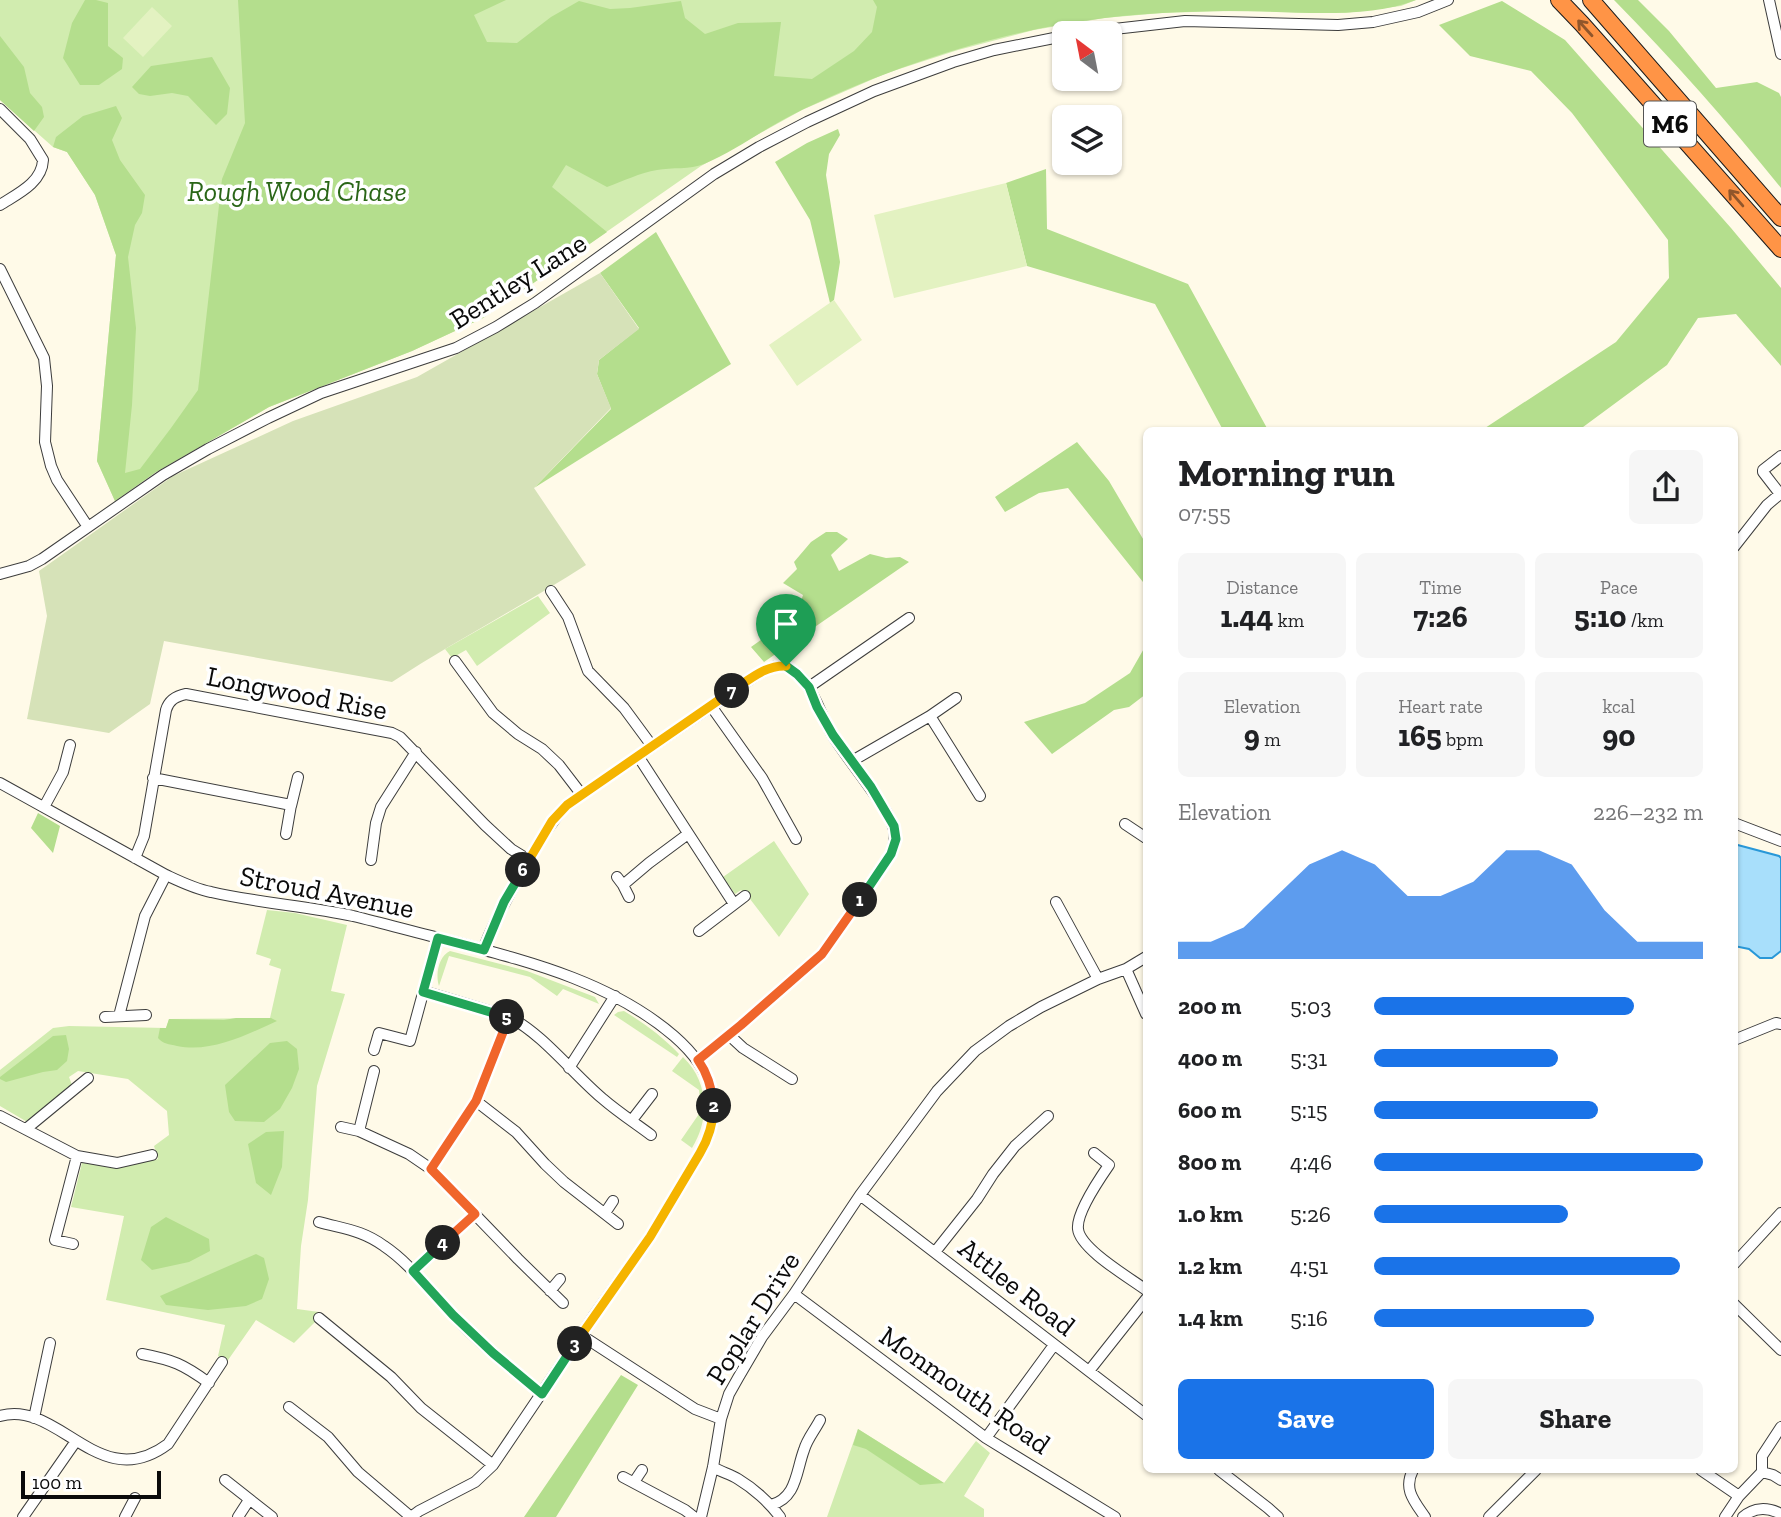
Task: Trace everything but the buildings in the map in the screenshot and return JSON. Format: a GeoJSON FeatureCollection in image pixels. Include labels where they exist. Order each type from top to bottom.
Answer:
{"type":"FeatureCollection","features":[{"type":"Feature","properties":{"kind":"highway","name":"M6"},"geometry":{"type":"LineString","coordinates":[[1559,0],[1781,249]]}},
{"type":"Feature","properties":{"kind":"highway","name":"M6"},"geometry":{"type":"LineString","coordinates":[[1591,0],[1781,218]]}},
{"type":"Feature","properties":{"kind":"street"},"geometry":{"type":"LineString","coordinates":[[1122,28],[1185,21],[1338,25],[1373,22],[1418,12],[1448,0]]}},
{"type":"Feature","properties":{"kind":"street"},"geometry":{"type":"LineString","coordinates":[[1769,0],[1781,54]]}},
{"type":"Feature","properties":{"kind":"street","name":"Bentley Lane"},"geometry":{"type":"LineString","coordinates":[[0,574],[29,566],[55,551],[163,475],[294,405],[321,393],[456,348],[496,327],[535,303],[713,174],[807,122],[874,91],[953,62],[994,50],[1052,38]]}},
{"type":"Feature","properties":{"kind":"street"},"geometry":{"type":"LineString","coordinates":[[0,109],[30,139],[43,160],[39,174],[29,185],[0,205]]}},
{"type":"Feature","properties":{"kind":"street"},"geometry":{"type":"LineString","coordinates":[[0,269],[44,358],[47,386],[45,442],[51,466],[57,480],[88,527]]}},
{"type":"Feature","properties":{"kind":"street"},"geometry":{"type":"LineString","coordinates":[[1738,542],[1767,505],[1780,496],[1763,470],[1781,456]]}},
{"type":"Feature","properties":{"kind":"street"},"geometry":{"type":"LineString","coordinates":[[551,591],[568,617],[588,671],[624,708],[652,746]]}},
{"type":"Feature","properties":{"kind":"street"},"geometry":{"type":"LineString","coordinates":[[809,687],[909,618]]}},
{"type":"Feature","properties":{"kind":"street"},"geometry":{"type":"LineString","coordinates":[[455,661],[493,713],[559,765],[582,795]]}},
{"type":"Feature","properties":{"kind":"street"},"geometry":{"type":"LineString","coordinates":[[484,950],[504,902],[552,821],[567,805],[758,674],[776,666],[786,666],[809,687],[833,735],[887,813],[894,826],[896,839],[891,854],[822,954],[698,1060]]}},
{"type":"Feature","properties":{"kind":"street"},"geometry":{"type":"LineString","coordinates":[[852,761],[952,701],[941,693]]}},
{"type":"Feature","properties":{"kind":"street","name":"Longwood Rise"},"geometry":{"type":"LineString","coordinates":[[135,858],[144,836],[168,705],[179,695],[186,694],[392,733],[404,739],[485,825],[511,849],[529,860]]}},
{"type":"Feature","properties":{"kind":"street"},"geometry":{"type":"LineString","coordinates":[[711,706],[762,778],[796,839]]}},
{"type":"Feature","properties":{"kind":"street"},"geometry":{"type":"LineString","coordinates":[[930,716],[970,770],[980,796]]}},
{"type":"Feature","properties":{"kind":"street"},"geometry":{"type":"LineString","coordinates":[[44,807],[63,772],[69,745]]}},
{"type":"Feature","properties":{"kind":"street"},"geometry":{"type":"LineString","coordinates":[[372,860],[376,823],[381,807],[416,752]]}},
{"type":"Feature","properties":{"kind":"street"},"geometry":{"type":"LineString","coordinates":[[638,756],[734,904]]}},
{"type":"Feature","properties":{"kind":"street"},"geometry":{"type":"LineString","coordinates":[[286,834],[287,805],[298,777]]}},
{"type":"Feature","properties":{"kind":"street"},"geometry":{"type":"LineString","coordinates":[[153,778],[287,805]]}},
{"type":"Feature","properties":{"kind":"street","name":"Stroud Avenue"},"geometry":{"type":"LineString","coordinates":[[0,783],[166,876],[207,891],[353,916],[548,968],[615,996],[659,1023],[698,1060],[708,1076],[714,1105],[712,1128],[650,1237],[493,1465],[475,1482],[411,1517]]}},
{"type":"Feature","properties":{"kind":"street"},"geometry":{"type":"LineString","coordinates":[[1125,824],[1143,836]]}},
{"type":"Feature","properties":{"kind":"street"},"geometry":{"type":"LineString","coordinates":[[1738,825],[1781,841]]}},
{"type":"Feature","properties":{"kind":"street"},"geometry":{"type":"LineString","coordinates":[[629,897],[620,881],[688,834]]}},
{"type":"Feature","properties":{"kind":"street"},"geometry":{"type":"LineString","coordinates":[[119,1016],[145,916],[166,876]]}},
{"type":"Feature","properties":{"kind":"street"},"geometry":{"type":"LineString","coordinates":[[699,930],[745,896]]}},
{"type":"Feature","properties":{"kind":"street"},"geometry":{"type":"LineString","coordinates":[[1056,902],[1098,979]]}},
{"type":"Feature","properties":{"kind":"street"},"geometry":{"type":"LineString","coordinates":[[374,1050],[379,1033],[410,1041],[438,938]]}},
{"type":"Feature","properties":{"kind":"street","name":"Poplar Drive"},"geometry":{"type":"LineString","coordinates":[[701,1517],[721,1419],[738,1377],[762,1337],[860,1195],[937,1091],[975,1051],[1009,1026],[1041,1007],[1143,959]]}},
{"type":"Feature","properties":{"kind":"street"},"geometry":{"type":"LineString","coordinates":[[1126,969],[1143,1007]]}},
{"type":"Feature","properties":{"kind":"street"},"geometry":{"type":"LineString","coordinates":[[423,992],[519,1022],[604,1100],[651,1135]]}},
{"type":"Feature","properties":{"kind":"street"},"geometry":{"type":"LineString","coordinates":[[569,1068],[615,996]]}},
{"type":"Feature","properties":{"kind":"street"},"geometry":{"type":"LineString","coordinates":[[105,1017],[146,1015]]}},
{"type":"Feature","properties":{"kind":"street"},"geometry":{"type":"LineString","coordinates":[[431,1169],[476,1101],[509,1017]]}},
{"type":"Feature","properties":{"kind":"street"},"geometry":{"type":"LineString","coordinates":[[1738,1039],[1776,1023],[1781,1024]]}},
{"type":"Feature","properties":{"kind":"street"},"geometry":{"type":"LineString","coordinates":[[729,1035],[743,1048],[788,1077],[791,1066]]}},
{"type":"Feature","properties":{"kind":"street"},"geometry":{"type":"LineString","coordinates":[[359,1131],[374,1071]]}},
{"type":"Feature","properties":{"kind":"street"},"geometry":{"type":"LineString","coordinates":[[26,1129],[88,1078]]}},
{"type":"Feature","properties":{"kind":"street"},"geometry":{"type":"LineString","coordinates":[[632,1121],[652,1094]]}},
{"type":"Feature","properties":{"kind":"street"},"geometry":{"type":"LineString","coordinates":[[476,1101],[516,1132],[564,1182],[618,1224]]}},
{"type":"Feature","properties":{"kind":"street"},"geometry":{"type":"LineString","coordinates":[[0,1116],[77,1156],[117,1163],[152,1156]]}},
{"type":"Feature","properties":{"kind":"street"},"geometry":{"type":"LineString","coordinates":[[935,1252],[978,1199],[1015,1146],[1048,1116]]}},
{"type":"Feature","properties":{"kind":"street"},"geometry":{"type":"LineString","coordinates":[[341,1127],[359,1131],[409,1154],[431,1169],[563,1303]]}},
{"type":"Feature","properties":{"kind":"street"},"geometry":{"type":"LineString","coordinates":[[1094,1153],[1109,1165],[1094,1186],[1080,1218],[1078,1227],[1081,1238],[1089,1248],[1143,1288]]}},
{"type":"Feature","properties":{"kind":"street"},"geometry":{"type":"LineString","coordinates":[[73,1244],[55,1240],[77,1156]]}},
{"type":"Feature","properties":{"kind":"street","name":"Attlee Road"},"geometry":{"type":"LineString","coordinates":[[860,1195],[1143,1413]]}},
{"type":"Feature","properties":{"kind":"street"},"geometry":{"type":"LineString","coordinates":[[605,1213],[613,1201]]}},
{"type":"Feature","properties":{"kind":"street"},"geometry":{"type":"LineString","coordinates":[[332,1212],[324,1224],[357,1231],[383,1245],[413,1271],[493,1353],[542,1394]]}},
{"type":"Feature","properties":{"kind":"street"},"geometry":{"type":"LineString","coordinates":[[413,1271],[475,1214]]}},
{"type":"Feature","properties":{"kind":"street"},"geometry":{"type":"LineString","coordinates":[[1738,1260],[1781,1214]]}},
{"type":"Feature","properties":{"kind":"street"},"geometry":{"type":"LineString","coordinates":[[550,1291],[561,1279]]}},
{"type":"Feature","properties":{"kind":"street","name":"Monmouth Road"},"geometry":{"type":"LineString","coordinates":[[794,1294],[986,1438],[1115,1517]]}},
{"type":"Feature","properties":{"kind":"street"},"geometry":{"type":"LineString","coordinates":[[1089,1371],[1143,1303]]}},
{"type":"Feature","properties":{"kind":"street"},"geometry":{"type":"LineString","coordinates":[[1738,1308],[1781,1350]]}},
{"type":"Feature","properties":{"kind":"street"},"geometry":{"type":"LineString","coordinates":[[319,1318],[332,1321],[421,1408],[493,1465]]}},
{"type":"Feature","properties":{"kind":"street"},"geometry":{"type":"LineString","coordinates":[[581,1335],[695,1409],[721,1419]]}},
{"type":"Feature","properties":{"kind":"street"},"geometry":{"type":"LineString","coordinates":[[34,1418],[50,1343]]}},
{"type":"Feature","properties":{"kind":"street"},"geometry":{"type":"LineString","coordinates":[[986,1438],[1054,1345]]}},
{"type":"Feature","properties":{"kind":"street"},"geometry":{"type":"LineString","coordinates":[[142,1354],[171,1360],[190,1368],[209,1382]]}},
{"type":"Feature","properties":{"kind":"street"},"geometry":{"type":"LineString","coordinates":[[0,1416],[13,1412],[34,1418],[102,1454],[125,1461],[146,1456],[168,1444],[222,1362]]}},
{"type":"Feature","properties":{"kind":"street"},"geometry":{"type":"LineString","coordinates":[[289,1407],[328,1437],[358,1472],[411,1517]]}},
{"type":"Feature","properties":{"kind":"street"},"geometry":{"type":"LineString","coordinates":[[291,1426],[299,1415]]}},
{"type":"Feature","properties":{"kind":"street"},"geometry":{"type":"LineString","coordinates":[[771,1505],[778,1503],[791,1491],[804,1447],[820,1420]]}},
{"type":"Feature","properties":{"kind":"street"},"geometry":{"type":"LineString","coordinates":[[1725,1517],[1739,1496],[1762,1472],[1762,1456],[1781,1427]]}},
{"type":"Feature","properties":{"kind":"street"},"geometry":{"type":"LineString","coordinates":[[23,1517],[76,1441]]}},
{"type":"Feature","properties":{"kind":"street"},"geometry":{"type":"LineString","coordinates":[[713,1467],[744,1483],[771,1505],[780,1517]]}},
{"type":"Feature","properties":{"kind":"street"},"geometry":{"type":"LineString","coordinates":[[634,1482],[642,1470]]}},
{"type":"Feature","properties":{"kind":"street"},"geometry":{"type":"LineString","coordinates":[[1762,1472],[1781,1480]]}},
{"type":"Feature","properties":{"kind":"street"},"geometry":{"type":"LineString","coordinates":[[1223,1473],[1278,1517]]}},
{"type":"Feature","properties":{"kind":"street"},"geometry":{"type":"LineString","coordinates":[[1411,1473],[1408,1483],[1411,1498],[1425,1517]]}},
{"type":"Feature","properties":{"kind":"street"},"geometry":{"type":"LineString","coordinates":[[1489,1517],[1533,1473]]}},
{"type":"Feature","properties":{"kind":"street"},"geometry":{"type":"LineString","coordinates":[[1706,1473],[1739,1496]]}},
{"type":"Feature","properties":{"kind":"street"},"geometry":{"type":"LineString","coordinates":[[623,1477],[694,1517]]}},
{"type":"Feature","properties":{"kind":"street"},"geometry":{"type":"LineString","coordinates":[[225,1480],[272,1517]]}},
{"type":"Feature","properties":{"kind":"street"},"geometry":{"type":"LineString","coordinates":[[125,1517],[135,1497]]}},
{"type":"Feature","properties":{"kind":"street"},"geometry":{"type":"LineString","coordinates":[[238,1517],[249,1500]]}},
{"type":"Feature","properties":{"kind":"street"},"geometry":{"type":"LineString","coordinates":[[1258,1517],[1268,1508]]}},
{"type":"Feature","properties":{"kind":"street"},"geometry":{"type":"LineString","coordinates":[[1743,1517],[1750,1511],[1762,1508],[1781,1514]]}},
{"type":"Feature","properties":{"kind":"green space","name":"Rough Wood Chase"},"geometry":{"type":"Polygon","coordinates":[[[0,0],[1416,0],[1401,6],[1345,13],[1223,11],[1052,21],[1052,27],[958,50],[887,73],[802,110],[701,166],[483,318],[412,351],[269,407],[156,472],[115,501],[97,461],[116,255],[95,195],[67,152],[53,147],[0,100],[0,0]]]}},
{"type":"Feature","properties":{"kind":"green space"},"geometry":{"type":"Polygon","coordinates":[[[85,0],[108,3],[108,46],[123,58],[122,69],[99,85],[80,85],[63,58],[72,23],[85,0]]]}},
{"type":"Feature","properties":{"kind":"green space","name":"Rough Wood Chase"},"geometry":{"type":"Polygon","coordinates":[[[238,0],[506,0],[474,15],[487,42],[517,43],[551,17],[579,1],[610,9],[681,1],[685,18],[705,34],[738,23],[781,22],[774,76],[812,79],[854,51],[872,32],[877,7],[873,0],[1416,0],[1377,10],[1355,12],[1176,12],[1087,21],[1052,21],[1052,27],[945,53],[866,82],[792,115],[699,166],[651,171],[607,187],[566,165],[552,187],[607,232],[483,318],[412,351],[269,407],[156,472],[115,501],[97,461],[116,255],[95,195],[67,152],[53,147],[56,137],[83,116],[116,106],[122,118],[112,140],[120,160],[145,195],[128,257],[136,328],[125,473],[140,469],[198,390],[222,179],[245,123],[238,0]]]}},
{"type":"Feature","properties":{"kind":"green space"},"geometry":{"type":"Polygon","coordinates":[[[1614,0],[1638,0],[1669,31],[1716,88],[1757,82],[1779,93],[1781,188],[1700,92],[1614,0]]]}},
{"type":"Feature","properties":{"kind":"green space"},"geometry":{"type":"Polygon","coordinates":[[[1502,1],[1565,40],[1781,288],[1781,366],[1736,314],[1698,318],[1667,365],[1583,427],[1487,427],[1616,342],[1669,278],[1668,240],[1572,113],[1531,71],[1470,56],[1439,25],[1502,1]]]}},
{"type":"Feature","properties":{"kind":"green space"},"geometry":{"type":"Polygon","coordinates":[[[152,7],[172,26],[143,57],[123,38],[152,7]]]}},
{"type":"Feature","properties":{"kind":"green space"},"geometry":{"type":"Polygon","coordinates":[[[0,36],[24,67],[30,93],[42,107],[44,117],[34,131],[0,100],[0,36]]]}},
{"type":"Feature","properties":{"kind":"green space"},"geometry":{"type":"Polygon","coordinates":[[[212,57],[230,88],[227,114],[216,125],[188,96],[172,93],[150,96],[139,94],[132,87],[151,66],[212,57]]]}},
{"type":"Feature","properties":{"kind":"green space"},"geometry":{"type":"Polygon","coordinates":[[[838,129],[840,135],[829,154],[826,175],[840,262],[834,300],[830,303],[810,220],[775,162],[838,129]]]}},
{"type":"Feature","properties":{"kind":"green space"},"geometry":{"type":"Polygon","coordinates":[[[1046,169],[1047,229],[1188,284],[1266,427],[1221,427],[1155,304],[1027,266],[1006,183],[1046,169]]]}},
{"type":"Feature","properties":{"kind":"green space"},"geometry":{"type":"Polygon","coordinates":[[[1006,183],[1027,266],[894,298],[874,215],[1006,183]]]}},
{"type":"Feature","properties":{"kind":"green space"},"geometry":{"type":"Polygon","coordinates":[[[656,232],[731,364],[534,488],[611,409],[597,374],[599,360],[639,328],[600,273],[656,232]]]}},
{"type":"Feature","properties":{"kind":"green space"},"geometry":{"type":"Polygon","coordinates":[[[600,273],[639,329],[599,360],[597,374],[611,408],[534,488],[586,565],[392,682],[164,641],[150,704],[109,733],[27,719],[47,616],[39,571],[173,476],[293,421],[417,377],[600,273]]]}},
{"type":"Feature","properties":{"kind":"green space"},"geometry":{"type":"Polygon","coordinates":[[[834,300],[862,340],[797,386],[769,345],[834,300]]]}},
{"type":"Feature","properties":{"kind":"green space"},"geometry":{"type":"Polygon","coordinates":[[[1077,442],[1109,481],[1143,539],[1143,582],[1068,488],[1039,493],[1005,512],[995,497],[1077,442]]]}},
{"type":"Feature","properties":{"kind":"green space"},"geometry":{"type":"Polygon","coordinates":[[[826,532],[837,532],[848,539],[831,555],[839,571],[870,554],[886,558],[900,557],[909,562],[764,662],[751,647],[797,614],[803,595],[783,583],[797,569],[794,562],[811,542],[826,532]]]}},
{"type":"Feature","properties":{"kind":"green space"},"geometry":{"type":"Polygon","coordinates":[[[538,596],[550,613],[477,666],[466,650],[452,658],[445,649],[538,596]]]}},
{"type":"Feature","properties":{"kind":"green space"},"geometry":{"type":"Polygon","coordinates":[[[1143,650],[1143,696],[1129,707],[1114,710],[1052,754],[1024,722],[1085,703],[1130,673],[1143,650]]]}},
{"type":"Feature","properties":{"kind":"green space"},"geometry":{"type":"Polygon","coordinates":[[[38,813],[60,826],[53,853],[31,828],[38,813]]]}},
{"type":"Feature","properties":{"kind":"green space"},"geometry":{"type":"Polygon","coordinates":[[[774,841],[809,894],[779,937],[750,899],[741,890],[735,894],[723,877],[774,841]]]}},
{"type":"Feature","properties":{"kind":"green space"},"geometry":{"type":"Polygon","coordinates":[[[267,910],[295,913],[347,925],[331,991],[345,994],[317,1086],[308,1200],[301,1246],[297,1309],[319,1312],[315,1322],[294,1343],[256,1320],[226,1363],[218,1356],[225,1325],[106,1300],[124,1216],[71,1207],[82,1163],[122,1167],[158,1159],[154,1146],[169,1135],[167,1111],[128,1079],[78,1071],[69,1077],[72,1085],[29,1123],[0,1106],[0,1070],[53,1028],[166,1028],[169,1019],[270,1018],[281,969],[269,965],[271,959],[256,954],[267,910]]]}},
{"type":"Feature","properties":{"kind":"green space"},"geometry":{"type":"Polygon","coordinates":[[[450,951],[527,971],[595,997],[599,1004],[563,989],[557,996],[530,977],[449,956],[439,986],[439,966],[450,951]]]}},
{"type":"Feature","properties":{"kind":"green space"},"geometry":{"type":"Polygon","coordinates":[[[624,1011],[666,1042],[679,1054],[677,1057],[614,1015],[624,1011]]]}},
{"type":"Feature","properties":{"kind":"green space"},"geometry":{"type":"Polygon","coordinates":[[[271,1018],[277,1021],[229,1041],[203,1047],[177,1046],[164,1043],[158,1038],[160,1028],[166,1028],[169,1019],[271,1018]]]}},
{"type":"Feature","properties":{"kind":"green space"},"geometry":{"type":"Polygon","coordinates":[[[66,1035],[69,1049],[67,1061],[57,1070],[6,1082],[0,1079],[53,1036],[66,1035]]]}},
{"type":"Feature","properties":{"kind":"green space"},"geometry":{"type":"Polygon","coordinates":[[[287,1041],[297,1049],[299,1069],[280,1109],[264,1122],[235,1121],[229,1112],[225,1085],[270,1043],[287,1041]]]}},
{"type":"Feature","properties":{"kind":"green space"},"geometry":{"type":"Polygon","coordinates":[[[683,1057],[698,1078],[704,1101],[702,1125],[692,1148],[681,1140],[701,1111],[699,1090],[672,1071],[683,1057]]]}},
{"type":"Feature","properties":{"kind":"green space"},"geometry":{"type":"Polygon","coordinates":[[[284,1131],[282,1167],[271,1195],[256,1183],[248,1144],[266,1132],[284,1131]]]}},
{"type":"Feature","properties":{"kind":"green space"},"geometry":{"type":"Polygon","coordinates":[[[166,1217],[209,1239],[210,1251],[189,1262],[152,1270],[141,1260],[151,1227],[166,1217]]]}},
{"type":"Feature","properties":{"kind":"green space"},"geometry":{"type":"Polygon","coordinates":[[[256,1254],[264,1258],[269,1279],[262,1299],[246,1306],[208,1310],[166,1305],[160,1296],[256,1254]]]}},
{"type":"Feature","properties":{"kind":"green space"},"geometry":{"type":"Polygon","coordinates":[[[621,1375],[638,1385],[556,1517],[524,1517],[621,1375]]]}},
{"type":"Feature","properties":{"kind":"green space"},"geometry":{"type":"Polygon","coordinates":[[[858,1429],[944,1483],[976,1441],[990,1453],[964,1496],[984,1509],[984,1517],[827,1517],[858,1429]]]}},
{"type":"Feature","properties":{"kind":"green space"},"geometry":{"type":"Polygon","coordinates":[[[858,1429],[944,1483],[920,1485],[866,1449],[853,1445],[858,1429]]]}},
{"type":"Feature","properties":{"kind":"water"},"geometry":{"type":"Polygon","coordinates":[[[1738,845],[1781,858],[1781,951],[1772,958],[1760,958],[1749,949],[1738,947],[1738,845]]]}},
{"type":"Feature","properties":{"kind":"route"},"geometry":{"type":"LineString","coordinates":[[776,666],[786,666],[809,687],[833,735],[887,813],[894,826],[896,839],[891,854],[822,954],[698,1060],[708,1076],[713,1093],[714,1114],[708,1139],[650,1237],[542,1394],[453,1315],[413,1271],[475,1214],[431,1169],[476,1101],[509,1017],[423,992],[438,938],[484,950],[508,896],[552,821],[567,805],[758,674],[776,666]]}}]}
